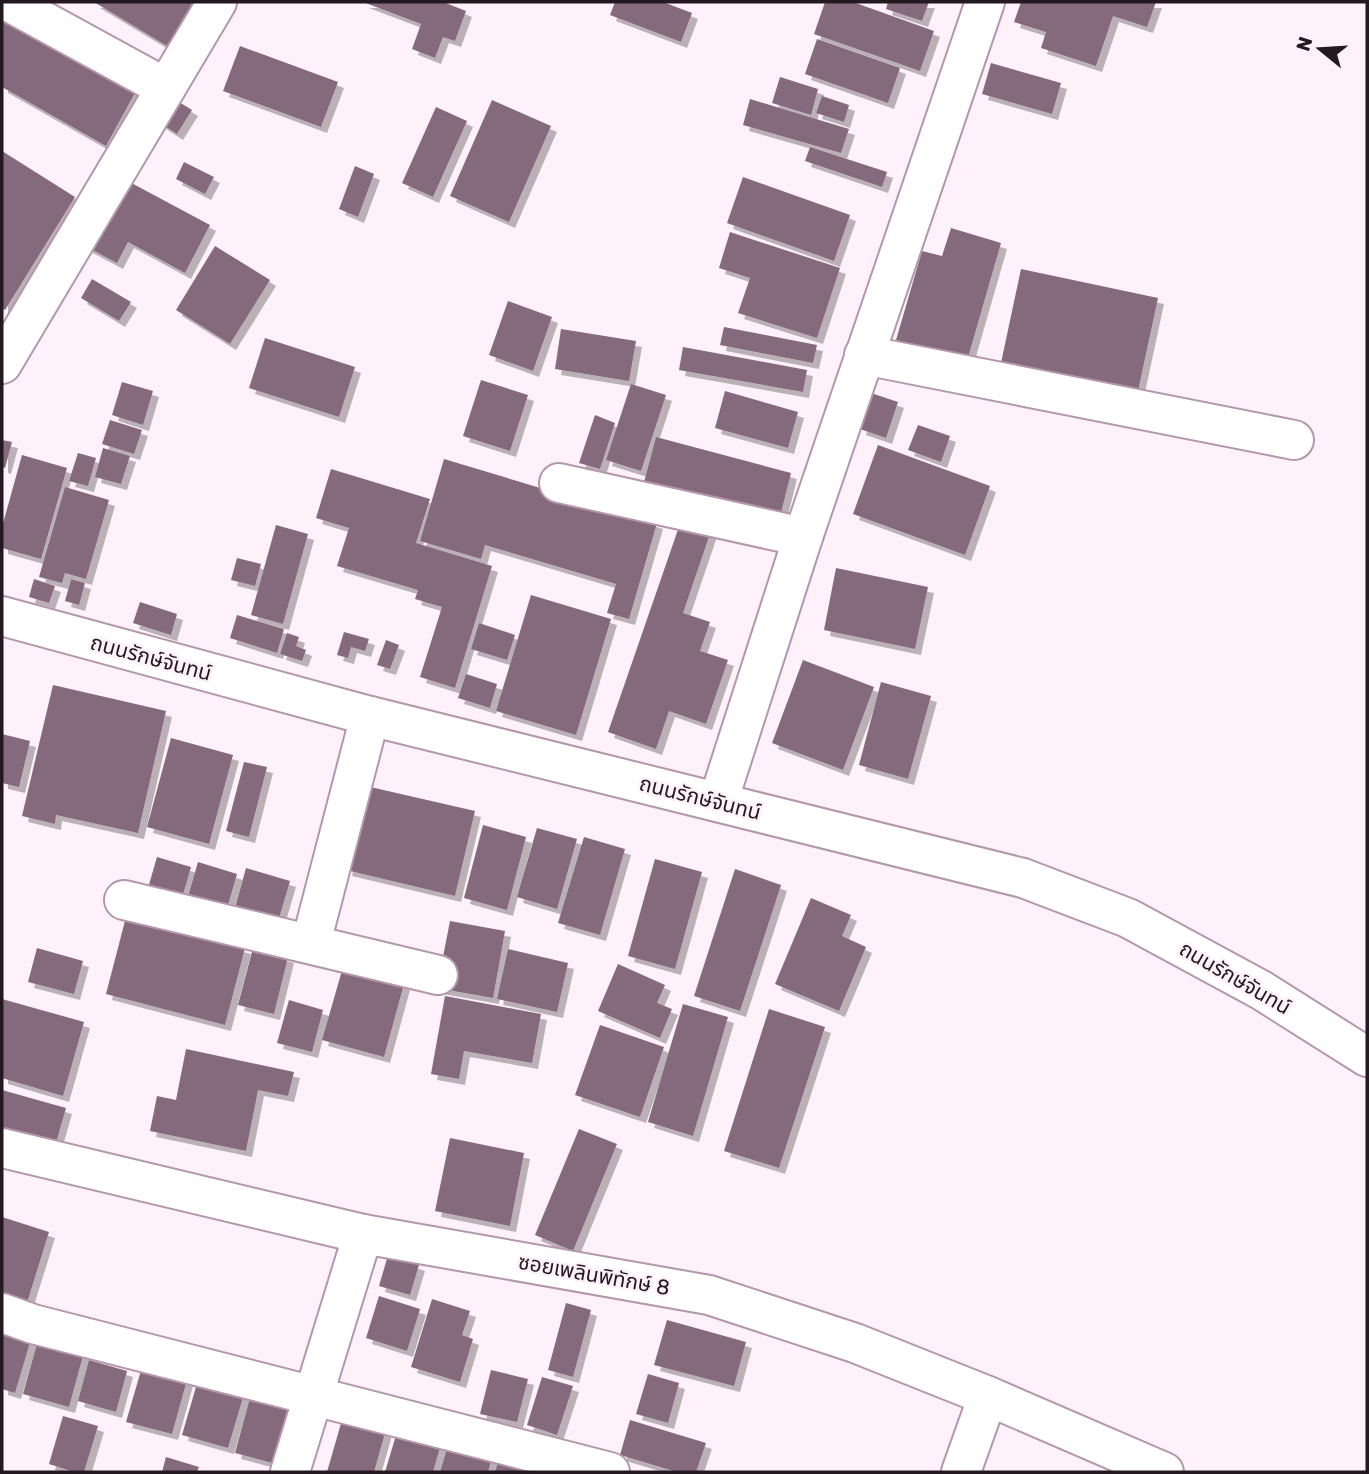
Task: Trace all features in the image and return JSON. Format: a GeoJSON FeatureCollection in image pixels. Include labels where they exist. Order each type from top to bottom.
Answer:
{"type":"FeatureCollection","features":[{"type":"Feature","properties":{"kind":"street"},"geometry":{"type":"LineString","coordinates":[[9,2],[166,88]]}},
{"type":"Feature","properties":{"kind":"street"},"geometry":{"type":"LineString","coordinates":[[2,364],[216,2]]}},
{"type":"Feature","properties":{"kind":"street"},"geometry":{"type":"LineString","coordinates":[[719,802],[803,537],[985,2]]}},
{"type":"Feature","properties":{"kind":"street"},"geometry":{"type":"LineString","coordinates":[[864,355],[1294,440]]}},
{"type":"Feature","properties":{"kind":"street"},"geometry":{"type":"LineString","coordinates":[[559,483],[803,537]]}},
{"type":"Feature","properties":{"kind":"street","name":"ถนนรักษ์จันทน์"},"geometry":{"type":"LineString","coordinates":[[2,616],[370,716],[1023,878],[1128,918],[1261,990],[1367,1057]]}},
{"type":"Feature","properties":{"kind":"street"},"geometry":{"type":"LineString","coordinates":[[311,943],[370,716]]}},
{"type":"Feature","properties":{"kind":"street"},"geometry":{"type":"LineString","coordinates":[[124,900],[438,975]]}},
{"type":"Feature","properties":{"kind":"street","name":"ซอยเพลินพิทักษ์ 8"},"geometry":{"type":"LineString","coordinates":[[2,1148],[363,1234],[709,1295],[855,1343],[988,1396],[1164,1472]]}},
{"type":"Feature","properties":{"kind":"street"},"geometry":{"type":"LineString","coordinates":[[290,1472],[363,1234]]}},
{"type":"Feature","properties":{"kind":"street"},"geometry":{"type":"LineString","coordinates":[[2,1313],[33,1324],[610,1472]]}},
{"type":"Feature","properties":{"kind":"street"},"geometry":{"type":"LineString","coordinates":[[961,1472],[988,1396]]}},
{"type":"Feature","properties":{"kind":"building"},"geometry":{"type":"Polygon","coordinates":[[[94,2],[193,2],[167,46],[94,2]]]}},
{"type":"Feature","properties":{"kind":"building"},"geometry":{"type":"Polygon","coordinates":[[[363,2],[443,2],[466,11],[455,41],[443,37],[435,58],[412,49],[421,24],[363,2]]]}},
{"type":"Feature","properties":{"kind":"building"},"geometry":{"type":"Polygon","coordinates":[[[615,2],[663,2],[692,13],[681,42],[610,15],[615,2]]]}},
{"type":"Feature","properties":{"kind":"building"},"geometry":{"type":"Polygon","coordinates":[[[825,2],[853,2],[934,31],[920,71],[814,34],[825,2]]]}},
{"type":"Feature","properties":{"kind":"building"},"geometry":{"type":"Polygon","coordinates":[[[888,2],[929,2],[922,21],[886,9],[888,2]]]}},
{"type":"Feature","properties":{"kind":"building"},"geometry":{"type":"Polygon","coordinates":[[[1021,2],[1156,2],[1147,27],[1113,16],[1096,66],[1041,48],[1046,32],[1014,22],[1021,2]]]}},
{"type":"Feature","properties":{"kind":"building"},"geometry":{"type":"Polygon","coordinates":[[[2,13],[137,89],[106,146],[2,87],[2,13]]]}},
{"type":"Feature","properties":{"kind":"building"},"geometry":{"type":"Polygon","coordinates":[[[817,39],[900,68],[888,103],[805,74],[817,39]]]}},
{"type":"Feature","properties":{"kind":"building"},"geometry":{"type":"Polygon","coordinates":[[[240,46],[338,82],[321,127],[223,91],[240,46]]]}},
{"type":"Feature","properties":{"kind":"building"},"geometry":{"type":"Polygon","coordinates":[[[991,63],[1061,83],[1052,114],[982,94],[991,63]]]}},
{"type":"Feature","properties":{"kind":"building"},"geometry":{"type":"Polygon","coordinates":[[[780,77],[818,89],[811,115],[772,103],[780,77]]]}},
{"type":"Feature","properties":{"kind":"building"},"geometry":{"type":"Polygon","coordinates":[[[822,96],[849,105],[844,122],[816,113],[822,96]]]}},
{"type":"Feature","properties":{"kind":"building"},"geometry":{"type":"Polygon","coordinates":[[[174,99],[192,110],[177,134],[160,123],[174,99]]]}},
{"type":"Feature","properties":{"kind":"building"},"geometry":{"type":"Polygon","coordinates":[[[750,99],[849,129],[841,153],[743,125],[750,99]]]}},
{"type":"Feature","properties":{"kind":"building"},"geometry":{"type":"Polygon","coordinates":[[[492,100],[551,126],[509,222],[450,196],[492,100]]]}},
{"type":"Feature","properties":{"kind":"building"},"geometry":{"type":"Polygon","coordinates":[[[436,107],[467,121],[433,197],[402,183],[436,107]]]}},
{"type":"Feature","properties":{"kind":"building"},"geometry":{"type":"Polygon","coordinates":[[[810,147],[887,172],[882,187],[805,161],[810,147]]]}},
{"type":"Feature","properties":{"kind":"building"},"geometry":{"type":"Polygon","coordinates":[[[2,151],[75,197],[5,310],[2,308],[2,151]]]}},
{"type":"Feature","properties":{"kind":"building"},"geometry":{"type":"Polygon","coordinates":[[[184,162],[214,177],[205,194],[176,179],[184,162]]]}},
{"type":"Feature","properties":{"kind":"building"},"geometry":{"type":"Polygon","coordinates":[[[355,166],[374,174],[358,217],[339,209],[355,166]]]}},
{"type":"Feature","properties":{"kind":"building"},"geometry":{"type":"Polygon","coordinates":[[[743,177],[850,215],[834,261],[727,223],[743,177]]]}},
{"type":"Feature","properties":{"kind":"building"},"geometry":{"type":"Polygon","coordinates":[[[122,178],[210,225],[185,273],[128,242],[117,263],[85,246],[122,178]]]}},
{"type":"Feature","properties":{"kind":"building"},"geometry":{"type":"Polygon","coordinates":[[[951,228],[1001,243],[967,361],[896,340],[922,251],[942,256],[951,228]]]}},
{"type":"Feature","properties":{"kind":"building"},"geometry":{"type":"Polygon","coordinates":[[[730,232],[840,268],[817,338],[738,313],[750,278],[719,268],[730,232]]]}},
{"type":"Feature","properties":{"kind":"building"},"geometry":{"type":"Polygon","coordinates":[[[215,246],[270,280],[230,344],[176,310],[215,246]]]}},
{"type":"Feature","properties":{"kind":"building"},"geometry":{"type":"Polygon","coordinates":[[[1021,269],[1158,298],[1138,391],[1001,363],[1021,269]]]}},
{"type":"Feature","properties":{"kind":"building"},"geometry":{"type":"Polygon","coordinates":[[[92,279],[131,302],[119,321],[81,298],[92,279]]]}},
{"type":"Feature","properties":{"kind":"building"},"geometry":{"type":"Polygon","coordinates":[[[508,301],[552,317],[533,371],[489,355],[508,301]]]}},
{"type":"Feature","properties":{"kind":"building"},"geometry":{"type":"Polygon","coordinates":[[[724,327],[817,345],[813,363],[720,345],[724,327]]]}},
{"type":"Feature","properties":{"kind":"building"},"geometry":{"type":"Polygon","coordinates":[[[561,329],[636,341],[629,381],[555,369],[561,329]]]}},
{"type":"Feature","properties":{"kind":"building"},"geometry":{"type":"Polygon","coordinates":[[[265,338],[355,367],[339,417],[249,388],[265,338]]]}},
{"type":"Feature","properties":{"kind":"building"},"geometry":{"type":"Polygon","coordinates":[[[683,347],[807,370],[803,392],[679,370],[683,347]]]}},
{"type":"Feature","properties":{"kind":"building"},"geometry":{"type":"Polygon","coordinates":[[[481,380],[528,395],[510,451],[463,436],[481,380]]]}},
{"type":"Feature","properties":{"kind":"building"},"geometry":{"type":"Polygon","coordinates":[[[122,382],[153,391],[143,425],[112,415],[122,382]]]}},
{"type":"Feature","properties":{"kind":"building"},"geometry":{"type":"Polygon","coordinates":[[[631,384],[666,395],[641,471],[606,460],[631,384]]]}},
{"type":"Feature","properties":{"kind":"building"},"geometry":{"type":"Polygon","coordinates":[[[725,391],[798,412],[788,448],[715,428],[725,391]]]}},
{"type":"Feature","properties":{"kind":"building"},"geometry":{"type":"Polygon","coordinates":[[[871,393],[898,402],[886,438],[860,429],[871,393]]]}},
{"type":"Feature","properties":{"kind":"building"},"geometry":{"type":"Polygon","coordinates":[[[595,415],[615,423],[600,469],[579,463],[595,415]]]}},
{"type":"Feature","properties":{"kind":"building"},"geometry":{"type":"Polygon","coordinates":[[[110,420],[142,430],[134,454],[102,444],[110,420]]]}},
{"type":"Feature","properties":{"kind":"building"},"geometry":{"type":"Polygon","coordinates":[[[918,425],[950,436],[941,462],[908,450],[918,425]]]}},
{"type":"Feature","properties":{"kind":"building"},"geometry":{"type":"Polygon","coordinates":[[[656,437],[791,473],[778,525],[642,490],[656,437]]]}},
{"type":"Feature","properties":{"kind":"building"},"geometry":{"type":"Polygon","coordinates":[[[2,440],[12,442],[5,468],[2,467],[2,440]]]}},
{"type":"Feature","properties":{"kind":"building"},"geometry":{"type":"Polygon","coordinates":[[[878,445],[990,486],[965,555],[853,514],[878,445]]]}},
{"type":"Feature","properties":{"kind":"building"},"geometry":{"type":"Polygon","coordinates":[[[103,448],[130,456],[121,484],[95,477],[103,448]]]}},
{"type":"Feature","properties":{"kind":"building"},"geometry":{"type":"Polygon","coordinates":[[[78,453],[96,458],[88,486],[69,481],[78,453]]]}},
{"type":"Feature","properties":{"kind":"building"},"geometry":{"type":"Polygon","coordinates":[[[22,455],[67,468],[41,559],[2,548],[2,527],[22,455]]]}},
{"type":"Feature","properties":{"kind":"building"},"geometry":{"type":"Polygon","coordinates":[[[444,459],[657,523],[629,619],[607,613],[616,584],[485,545],[481,559],[420,541],[444,459]]]}},
{"type":"Feature","properties":{"kind":"building"},"geometry":{"type":"Polygon","coordinates":[[[331,469],[430,499],[416,543],[492,566],[455,688],[420,677],[442,607],[415,599],[418,590],[337,566],[349,528],[316,518],[331,469]]]}},
{"type":"Feature","properties":{"kind":"building"},"geometry":{"type":"Polygon","coordinates":[[[65,487],[109,500],[86,579],[65,573],[62,583],[39,577],[65,487]]]}},
{"type":"Feature","properties":{"kind":"building"},"geometry":{"type":"Polygon","coordinates":[[[682,518],[712,528],[683,613],[710,622],[700,651],[728,660],[706,724],[669,711],[656,749],[608,732],[682,518]]]}},
{"type":"Feature","properties":{"kind":"building"},"geometry":{"type":"Polygon","coordinates":[[[276,525],[308,534],[283,624],[251,615],[276,525]]]}},
{"type":"Feature","properties":{"kind":"building"},"geometry":{"type":"Polygon","coordinates":[[[237,558],[261,564],[255,586],[231,580],[237,558]]]}},
{"type":"Feature","properties":{"kind":"building"},"geometry":{"type":"Polygon","coordinates":[[[836,568],[928,587],[915,649],[824,630],[836,568]]]}},
{"type":"Feature","properties":{"kind":"building"},"geometry":{"type":"Polygon","coordinates":[[[34,579],[55,586],[49,603],[29,597],[34,579]]]}},
{"type":"Feature","properties":{"kind":"building"},"geometry":{"type":"Polygon","coordinates":[[[71,579],[85,583],[79,605],[65,601],[71,579]]]}},
{"type":"Feature","properties":{"kind":"building"},"geometry":{"type":"Polygon","coordinates":[[[531,595],[611,619],[576,735],[496,711],[531,595]]]}},
{"type":"Feature","properties":{"kind":"building"},"geometry":{"type":"Polygon","coordinates":[[[140,602],[177,614],[171,635],[133,623],[140,602]]]}},
{"type":"Feature","properties":{"kind":"building"},"geometry":{"type":"Polygon","coordinates":[[[237,615],[284,629],[277,653],[230,638],[237,615]]]}},
{"type":"Feature","properties":{"kind":"building"},"geometry":{"type":"Polygon","coordinates":[[[479,623],[515,635],[507,660],[471,649],[479,623]]]}},
{"type":"Feature","properties":{"kind":"building"},"geometry":{"type":"Polygon","coordinates":[[[344,632],[369,639],[365,651],[351,647],[348,658],[337,655],[344,632]]]}},
{"type":"Feature","properties":{"kind":"building"},"geometry":{"type":"Polygon","coordinates":[[[287,633],[299,637],[296,646],[306,650],[302,661],[280,654],[287,633]]]}},
{"type":"Feature","properties":{"kind":"building"},"geometry":{"type":"Polygon","coordinates":[[[386,640],[399,645],[390,669],[377,665],[386,640]]]}},
{"type":"Feature","properties":{"kind":"building"},"geometry":{"type":"Polygon","coordinates":[[[803,660],[874,687],[843,770],[772,743],[803,660]]]}},
{"type":"Feature","properties":{"kind":"building"},"geometry":{"type":"Polygon","coordinates":[[[466,674],[497,684],[490,708],[458,698],[466,674]]]}},
{"type":"Feature","properties":{"kind":"building"},"geometry":{"type":"Polygon","coordinates":[[[881,682],[931,696],[908,779],[859,765],[881,682]]]}},
{"type":"Feature","properties":{"kind":"building"},"geometry":{"type":"Polygon","coordinates":[[[53,685],[166,711],[138,833],[56,815],[55,824],[22,816],[53,685]]]}},
{"type":"Feature","properties":{"kind":"building"},"geometry":{"type":"Polygon","coordinates":[[[2,734],[30,741],[19,787],[2,783],[2,734]]]}},
{"type":"Feature","properties":{"kind":"building"},"geometry":{"type":"Polygon","coordinates":[[[171,738],[233,755],[209,844],[147,827],[171,738]]]}},
{"type":"Feature","properties":{"kind":"building"},"geometry":{"type":"Polygon","coordinates":[[[244,762],[267,767],[249,837],[226,831],[244,762]]]}},
{"type":"Feature","properties":{"kind":"building"},"geometry":{"type":"Polygon","coordinates":[[[366,786],[475,811],[455,896],[346,870],[366,786]]]}},
{"type":"Feature","properties":{"kind":"building"},"geometry":{"type":"Polygon","coordinates":[[[483,825],[526,837],[507,910],[464,898],[483,825]]]}},
{"type":"Feature","properties":{"kind":"building"},"geometry":{"type":"Polygon","coordinates":[[[537,828],[577,839],[557,909],[517,897],[537,828]]]}},
{"type":"Feature","properties":{"kind":"building"},"geometry":{"type":"Polygon","coordinates":[[[584,837],[625,849],[600,935],[558,923],[584,837]]]}},
{"type":"Feature","properties":{"kind":"building"},"geometry":{"type":"Polygon","coordinates":[[[157,857],[191,867],[180,905],[146,895],[157,857]]]}},
{"type":"Feature","properties":{"kind":"building"},"geometry":{"type":"Polygon","coordinates":[[[655,859],[702,872],[675,969],[628,956],[655,859]]]}},
{"type":"Feature","properties":{"kind":"building"},"geometry":{"type":"Polygon","coordinates":[[[198,862],[237,874],[224,919],[185,907],[198,862]]]}},
{"type":"Feature","properties":{"kind":"building"},"geometry":{"type":"Polygon","coordinates":[[[246,868],[290,881],[275,932],[232,919],[246,868]]]}},
{"type":"Feature","properties":{"kind":"building"},"geometry":{"type":"Polygon","coordinates":[[[735,869],[781,885],[740,1011],[694,996],[735,869]]]}},
{"type":"Feature","properties":{"kind":"building"},"geometry":{"type":"Polygon","coordinates":[[[811,898],[851,915],[842,936],[866,947],[839,1011],[775,984],[811,898]]]}},
{"type":"Feature","properties":{"kind":"building"},"geometry":{"type":"Polygon","coordinates":[[[126,917],[245,948],[225,1025],[106,994],[126,917]]]}},
{"type":"Feature","properties":{"kind":"building"},"geometry":{"type":"Polygon","coordinates":[[[450,921],[505,931],[493,998],[437,988],[450,921]]]}},
{"type":"Feature","properties":{"kind":"building"},"geometry":{"type":"Polygon","coordinates":[[[37,948],[83,961],[74,994],[28,982],[37,948]]]}},
{"type":"Feature","properties":{"kind":"building"},"geometry":{"type":"Polygon","coordinates":[[[253,948],[288,957],[274,1014],[238,1005],[253,948]]]}},
{"type":"Feature","properties":{"kind":"building"},"geometry":{"type":"Polygon","coordinates":[[[508,949],[568,963],[557,1012],[497,999],[508,949]]]}},
{"type":"Feature","properties":{"kind":"building"},"geometry":{"type":"Polygon","coordinates":[[[618,964],[665,985],[657,1003],[672,1009],[660,1038],[598,1011],[618,964]]]}},
{"type":"Feature","properties":{"kind":"building"},"geometry":{"type":"Polygon","coordinates":[[[343,967],[404,984],[384,1057],[322,1040],[343,967]]]}},
{"type":"Feature","properties":{"kind":"building"},"geometry":{"type":"Polygon","coordinates":[[[445,996],[541,1014],[532,1063],[464,1051],[459,1079],[431,1074],[445,996]]]}},
{"type":"Feature","properties":{"kind":"building"},"geometry":{"type":"Polygon","coordinates":[[[2,999],[84,1022],[63,1096],[2,1078],[2,999]]]}},
{"type":"Feature","properties":{"kind":"building"},"geometry":{"type":"Polygon","coordinates":[[[289,1000],[323,1010],[312,1052],[277,1043],[289,1000]]]}},
{"type":"Feature","properties":{"kind":"building"},"geometry":{"type":"Polygon","coordinates":[[[683,1004],[728,1017],[693,1136],[648,1122],[683,1004]]]}},
{"type":"Feature","properties":{"kind":"building"},"geometry":{"type":"Polygon","coordinates":[[[769,1009],[825,1027],[779,1168],[724,1151],[769,1009]]]}},
{"type":"Feature","properties":{"kind":"building"},"geometry":{"type":"Polygon","coordinates":[[[600,1025],[664,1047],[640,1117],[575,1095],[600,1025]]]}},
{"type":"Feature","properties":{"kind":"building"},"geometry":{"type":"Polygon","coordinates":[[[186,1049],[294,1072],[288,1096],[258,1090],[246,1151],[150,1131],[157,1096],[176,1100],[186,1049]]]}},
{"type":"Feature","properties":{"kind":"building"},"geometry":{"type":"Polygon","coordinates":[[[2,1090],[66,1108],[54,1150],[2,1135],[2,1090]]]}},
{"type":"Feature","properties":{"kind":"building"},"geometry":{"type":"Polygon","coordinates":[[[579,1129],[617,1144],[573,1251],[535,1235],[579,1129]]]}},
{"type":"Feature","properties":{"kind":"building"},"geometry":{"type":"Polygon","coordinates":[[[450,1138],[524,1153],[510,1226],[435,1211],[450,1138]]]}},
{"type":"Feature","properties":{"kind":"building"},"geometry":{"type":"Polygon","coordinates":[[[2,1217],[49,1232],[26,1306],[2,1298],[2,1217]]]}},
{"type":"Feature","properties":{"kind":"building"},"geometry":{"type":"Polygon","coordinates":[[[388,1255],[419,1265],[410,1295],[379,1286],[388,1255]]]}},
{"type":"Feature","properties":{"kind":"building"},"geometry":{"type":"Polygon","coordinates":[[[379,1296],[420,1309],[407,1351],[366,1338],[379,1296]]]}},
{"type":"Feature","properties":{"kind":"building"},"geometry":{"type":"Polygon","coordinates":[[[432,1299],[470,1311],[462,1335],[473,1339],[460,1382],[411,1367],[432,1299]]]}},
{"type":"Feature","properties":{"kind":"building"},"geometry":{"type":"Polygon","coordinates":[[[566,1303],[591,1310],[573,1377],[548,1370],[566,1303]]]}},
{"type":"Feature","properties":{"kind":"building"},"geometry":{"type":"Polygon","coordinates":[[[667,1320],[746,1342],[734,1386],[654,1365],[667,1320]]]}},
{"type":"Feature","properties":{"kind":"building"},"geometry":{"type":"Polygon","coordinates":[[[2,1330],[31,1339],[15,1393],[2,1389],[2,1330]]]}},
{"type":"Feature","properties":{"kind":"building"},"geometry":{"type":"Polygon","coordinates":[[[38,1340],[84,1352],[69,1407],[23,1394],[38,1340]]]}},
{"type":"Feature","properties":{"kind":"building"},"geometry":{"type":"Polygon","coordinates":[[[89,1360],[127,1371],[116,1412],[78,1401],[89,1360]]]}},
{"type":"Feature","properties":{"kind":"building"},"geometry":{"type":"Polygon","coordinates":[[[142,1367],[187,1380],[172,1434],[126,1422],[142,1367]]]}},
{"type":"Feature","properties":{"kind":"building"},"geometry":{"type":"Polygon","coordinates":[[[491,1370],[528,1379],[517,1422],[480,1414],[491,1370]]]}},
{"type":"Feature","properties":{"kind":"building"},"geometry":{"type":"Polygon","coordinates":[[[648,1374],[679,1383],[668,1423],[636,1414],[648,1374]]]}},
{"type":"Feature","properties":{"kind":"building"},"geometry":{"type":"Polygon","coordinates":[[[542,1377],[573,1386],[557,1435],[527,1425],[542,1377]]]}},
{"type":"Feature","properties":{"kind":"building"},"geometry":{"type":"Polygon","coordinates":[[[198,1380],[244,1394],[228,1448],[182,1435],[198,1380]]]}},
{"type":"Feature","properties":{"kind":"building"},"geometry":{"type":"Polygon","coordinates":[[[250,1398],[296,1411],[280,1465],[235,1453],[250,1398]]]}},
{"type":"Feature","properties":{"kind":"building"},"geometry":{"type":"Polygon","coordinates":[[[344,1413],[387,1426],[374,1472],[327,1472],[344,1413]]]}},
{"type":"Feature","properties":{"kind":"building"},"geometry":{"type":"Polygon","coordinates":[[[63,1416],[98,1426],[84,1472],[74,1472],[49,1464],[63,1416]]]}},
{"type":"Feature","properties":{"kind":"building"},"geometry":{"type":"Polygon","coordinates":[[[630,1420],[706,1443],[696,1472],[677,1472],[620,1455],[630,1420]]]}},
{"type":"Feature","properties":{"kind":"building"},"geometry":{"type":"Polygon","coordinates":[[[397,1432],[441,1444],[433,1472],[385,1472],[397,1432]]]}},
{"type":"Feature","properties":{"kind":"building"},"geometry":{"type":"Polygon","coordinates":[[[448,1445],[492,1458],[488,1472],[440,1472],[448,1445]]]}},
{"type":"Feature","properties":{"kind":"building"},"geometry":{"type":"Polygon","coordinates":[[[166,1457],[199,1467],[197,1472],[162,1472],[166,1457]]]}},
{"type":"Feature","properties":{"kind":"building"},"geometry":{"type":"Polygon","coordinates":[[[499,1459],[541,1472],[495,1472],[499,1459]]]}}]}
